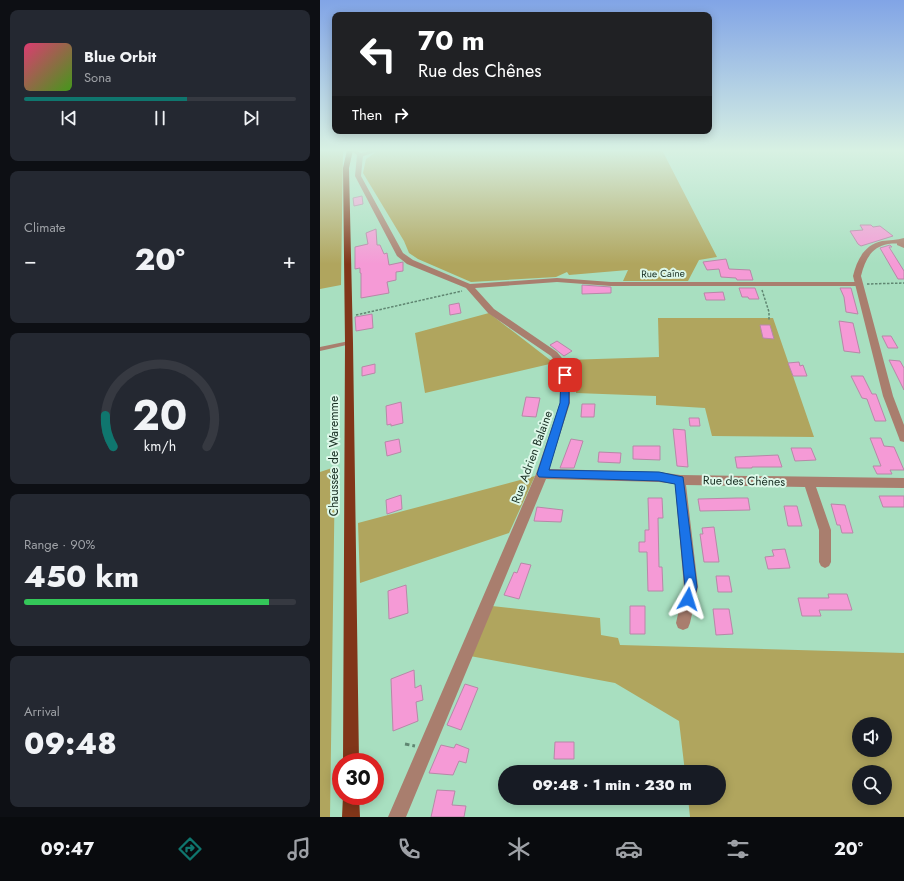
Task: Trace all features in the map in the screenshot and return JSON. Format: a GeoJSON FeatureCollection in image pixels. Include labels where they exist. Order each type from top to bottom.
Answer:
{"type":"FeatureCollection","features":[{"type":"Feature","properties":{"kind":"main road","name":"Chaussée de Waremme"},"geometry":{"type":"LineString","coordinates":[[346,188],[349,316],[351,753]]}},
{"type":"Feature","properties":{"kind":"main road"},"geometry":{"type":"LineString","coordinates":[[351,805],[351,817]]}},
{"type":"Feature","properties":{"kind":"street","name":"Rue Adrien Balaine"},"geometry":{"type":"LineString","coordinates":[[365,188],[400,254],[410,262],[469,287],[491,311],[554,354],[561,363],[565,375],[565,403],[542,474],[397,817]]}},
{"type":"Feature","properties":{"kind":"street"},"geometry":{"type":"LineString","coordinates":[[903,243],[884,242],[871,247],[859,268],[857,276],[888,396],[904,438]]}},
{"type":"Feature","properties":{"kind":"street","name":"Rue Caîne"},"geometry":{"type":"LineString","coordinates":[[469,287],[557,280],[611,284],[858,284]]}},
{"type":"Feature","properties":{"kind":"street","name":"Rue des Chênes"},"geometry":{"type":"LineString","coordinates":[[542,474],[659,477],[680,480],[904,483]]}},
{"type":"Feature","properties":{"kind":"street"},"geometry":{"type":"LineString","coordinates":[[680,480],[691,587],[683,623]]}},
{"type":"Feature","properties":{"kind":"street"},"geometry":{"type":"LineString","coordinates":[[809,482],[825,530],[826,562]]}},
{"type":"Feature","properties":{"kind":"lane"},"geometry":{"type":"LineString","coordinates":[[320,349],[349,343]]}},
{"type":"Feature","properties":{"kind":"path"},"geometry":{"type":"LineString","coordinates":[[858,284],[904,283]]}},
{"type":"Feature","properties":{"kind":"path"},"geometry":{"type":"LineString","coordinates":[[760,284],[769,312],[769,321]]}},
{"type":"Feature","properties":{"kind":"path"},"geometry":{"type":"LineString","coordinates":[[349,316],[462,291],[469,287]]}},
{"type":"Feature","properties":{"kind":"shaded area"},"geometry":{"type":"Polygon","coordinates":[[[320,188],[342,188],[341,285],[320,289],[320,188]]]}},
{"type":"Feature","properties":{"kind":"shaded area"},"geometry":{"type":"Polygon","coordinates":[[[372,188],[682,188],[717,257],[699,260],[688,281],[623,281],[628,270],[569,275],[567,272],[556,277],[471,282],[418,259],[409,253],[404,241],[372,188]]]}},
{"type":"Feature","properties":{"kind":"shaded area"},"geometry":{"type":"Polygon","coordinates":[[[489,313],[554,363],[425,393],[415,333],[489,313]]]}},
{"type":"Feature","properties":{"kind":"shaded area"},"geometry":{"type":"Polygon","coordinates":[[[658,318],[773,318],[814,437],[712,436],[705,408],[656,405],[656,396],[576,393],[576,375],[566,360],[659,357],[658,318]]]}},
{"type":"Feature","properties":{"kind":"shaded area"},"geometry":{"type":"Polygon","coordinates":[[[335,467],[330,817],[320,817],[320,472],[335,467]]]}},
{"type":"Feature","properties":{"kind":"shaded area"},"geometry":{"type":"Polygon","coordinates":[[[535,476],[509,533],[360,583],[358,523],[535,476]]]}},
{"type":"Feature","properties":{"kind":"shaded area"},"geometry":{"type":"Polygon","coordinates":[[[492,606],[600,618],[601,635],[618,638],[620,645],[904,653],[904,817],[690,817],[689,805],[726,805],[726,765],[684,765],[679,721],[615,683],[470,656],[492,606]]]}},
{"type":"Feature","properties":{"kind":"building"},"geometry":{"type":"Polygon","coordinates":[[[362,196],[363,204],[354,206],[353,198],[362,196]]]}},
{"type":"Feature","properties":{"kind":"building"},"geometry":{"type":"Polygon","coordinates":[[[860,225],[871,225],[873,227],[880,226],[893,236],[861,246],[858,244],[850,231],[863,230],[860,225]]]}},
{"type":"Feature","properties":{"kind":"building"},"geometry":{"type":"Polygon","coordinates":[[[376,229],[377,245],[380,245],[384,254],[387,253],[389,265],[403,262],[403,271],[396,272],[396,280],[387,282],[389,293],[361,298],[361,273],[360,268],[355,269],[355,247],[368,244],[366,233],[376,229]]]}},
{"type":"Feature","properties":{"kind":"building"},"geometry":{"type":"Polygon","coordinates":[[[890,245],[892,247],[889,247],[904,271],[904,279],[898,279],[880,248],[890,245]]]}},
{"type":"Feature","properties":{"kind":"building"},"geometry":{"type":"Polygon","coordinates":[[[726,259],[729,269],[750,270],[753,280],[737,280],[736,278],[721,277],[719,269],[707,270],[703,262],[726,259]]]}},
{"type":"Feature","properties":{"kind":"building"},"geometry":{"type":"Polygon","coordinates":[[[582,285],[611,287],[611,293],[582,294],[582,285]]]}},
{"type":"Feature","properties":{"kind":"building"},"geometry":{"type":"Polygon","coordinates":[[[739,288],[755,288],[759,299],[742,297],[739,288]]]}},
{"type":"Feature","properties":{"kind":"building"},"geometry":{"type":"Polygon","coordinates":[[[840,288],[851,288],[858,314],[846,312],[844,297],[840,288]]]}},
{"type":"Feature","properties":{"kind":"building"},"geometry":{"type":"Polygon","coordinates":[[[723,292],[725,300],[706,300],[704,293],[723,292]]]}},
{"type":"Feature","properties":{"kind":"building"},"geometry":{"type":"Polygon","coordinates":[[[459,303],[461,313],[450,315],[449,305],[459,303]]]}},
{"type":"Feature","properties":{"kind":"building"},"geometry":{"type":"Polygon","coordinates":[[[372,314],[373,328],[356,331],[355,317],[372,314]]]}},
{"type":"Feature","properties":{"kind":"building"},"geometry":{"type":"Polygon","coordinates":[[[839,321],[853,323],[860,353],[844,351],[839,321]]]}},
{"type":"Feature","properties":{"kind":"building"},"geometry":{"type":"Polygon","coordinates":[[[760,325],[770,325],[774,339],[763,338],[760,325]]]}},
{"type":"Feature","properties":{"kind":"building"},"geometry":{"type":"Polygon","coordinates":[[[882,336],[891,336],[898,348],[888,348],[882,336]]]}},
{"type":"Feature","properties":{"kind":"building"},"geometry":{"type":"Polygon","coordinates":[[[557,341],[572,351],[564,356],[550,345],[557,341]]]}},
{"type":"Feature","properties":{"kind":"building"},"geometry":{"type":"Polygon","coordinates":[[[889,360],[900,361],[904,368],[904,390],[889,360]]]}},
{"type":"Feature","properties":{"kind":"building"},"geometry":{"type":"Polygon","coordinates":[[[799,362],[800,366],[803,365],[807,376],[793,376],[788,363],[799,362]]]}},
{"type":"Feature","properties":{"kind":"building"},"geometry":{"type":"Polygon","coordinates":[[[375,364],[375,373],[362,376],[362,367],[375,364]]]}},
{"type":"Feature","properties":{"kind":"building"},"geometry":{"type":"Polygon","coordinates":[[[851,376],[863,376],[872,394],[876,394],[886,421],[875,421],[867,399],[862,398],[851,376]]]}},
{"type":"Feature","properties":{"kind":"building"},"geometry":{"type":"Polygon","coordinates":[[[526,397],[540,398],[536,417],[522,416],[526,397]]]}},
{"type":"Feature","properties":{"kind":"building"},"geometry":{"type":"Polygon","coordinates":[[[401,402],[403,423],[391,426],[391,424],[387,425],[386,406],[401,402]]]}},
{"type":"Feature","properties":{"kind":"building"},"geometry":{"type":"Polygon","coordinates":[[[582,404],[595,404],[594,417],[581,417],[582,404]]]}},
{"type":"Feature","properties":{"kind":"building"},"geometry":{"type":"Polygon","coordinates":[[[689,418],[699,418],[700,426],[690,426],[689,418]]]}},
{"type":"Feature","properties":{"kind":"building"},"geometry":{"type":"Polygon","coordinates":[[[673,429],[685,430],[688,467],[677,466],[673,429]]]}},
{"type":"Feature","properties":{"kind":"building"},"geometry":{"type":"Polygon","coordinates":[[[870,438],[881,438],[884,446],[894,447],[904,470],[890,470],[892,474],[877,474],[873,466],[881,466],[870,438]]]}},
{"type":"Feature","properties":{"kind":"building"},"geometry":{"type":"Polygon","coordinates":[[[399,439],[401,452],[387,456],[385,442],[399,439]]]}},
{"type":"Feature","properties":{"kind":"building"},"geometry":{"type":"Polygon","coordinates":[[[571,439],[583,441],[574,468],[560,468],[571,439]]]}},
{"type":"Feature","properties":{"kind":"building"},"geometry":{"type":"Polygon","coordinates":[[[633,446],[660,446],[660,460],[633,459],[633,446]]]}},
{"type":"Feature","properties":{"kind":"building"},"geometry":{"type":"Polygon","coordinates":[[[791,448],[811,448],[816,460],[795,461],[791,448]]]}},
{"type":"Feature","properties":{"kind":"building"},"geometry":{"type":"Polygon","coordinates":[[[599,452],[621,453],[620,463],[598,462],[599,452]]]}},
{"type":"Feature","properties":{"kind":"building"},"geometry":{"type":"Polygon","coordinates":[[[778,455],[782,467],[737,468],[735,457],[778,455]]]}},
{"type":"Feature","properties":{"kind":"building"},"geometry":{"type":"Polygon","coordinates":[[[401,495],[402,509],[387,514],[386,500],[401,495]]]}},
{"type":"Feature","properties":{"kind":"building"},"geometry":{"type":"Polygon","coordinates":[[[879,496],[904,496],[904,507],[883,507],[879,496]]]}},
{"type":"Feature","properties":{"kind":"building"},"geometry":{"type":"Polygon","coordinates":[[[648,498],[662,498],[663,518],[658,518],[659,567],[662,567],[663,591],[648,591],[647,552],[639,552],[639,542],[645,542],[645,530],[649,530],[648,498]]]}},
{"type":"Feature","properties":{"kind":"building"},"geometry":{"type":"Polygon","coordinates":[[[748,498],[750,510],[700,511],[698,499],[748,498]]]}},
{"type":"Feature","properties":{"kind":"building"},"geometry":{"type":"Polygon","coordinates":[[[831,504],[845,505],[853,533],[842,533],[840,525],[837,525],[831,504]]]}},
{"type":"Feature","properties":{"kind":"building"},"geometry":{"type":"Polygon","coordinates":[[[784,506],[797,506],[802,526],[788,526],[784,506]]]}},
{"type":"Feature","properties":{"kind":"building"},"geometry":{"type":"Polygon","coordinates":[[[537,507],[563,510],[561,522],[534,521],[537,507]]]}},
{"type":"Feature","properties":{"kind":"building"},"geometry":{"type":"Polygon","coordinates":[[[714,527],[719,562],[704,562],[700,534],[703,534],[702,528],[714,527]]]}},
{"type":"Feature","properties":{"kind":"building"},"geometry":{"type":"Polygon","coordinates":[[[785,549],[790,568],[768,569],[765,557],[774,556],[772,550],[785,549]]]}},
{"type":"Feature","properties":{"kind":"building"},"geometry":{"type":"Polygon","coordinates":[[[521,563],[531,565],[519,599],[504,595],[514,572],[517,573],[521,563]]]}},
{"type":"Feature","properties":{"kind":"building"},"geometry":{"type":"Polygon","coordinates":[[[716,576],[729,576],[732,592],[718,592],[716,576]]]}},
{"type":"Feature","properties":{"kind":"building"},"geometry":{"type":"Polygon","coordinates":[[[406,585],[408,613],[389,619],[388,591],[406,585]]]}},
{"type":"Feature","properties":{"kind":"building"},"geometry":{"type":"Polygon","coordinates":[[[828,594],[847,594],[852,610],[819,610],[821,616],[802,616],[798,598],[829,598],[828,594]]]}},
{"type":"Feature","properties":{"kind":"building"},"geometry":{"type":"Polygon","coordinates":[[[630,606],[645,606],[645,634],[630,634],[630,606]]]}},
{"type":"Feature","properties":{"kind":"building"},"geometry":{"type":"Polygon","coordinates":[[[713,609],[729,609],[733,634],[716,635],[713,609]]]}},
{"type":"Feature","properties":{"kind":"building"},"geometry":{"type":"Polygon","coordinates":[[[414,670],[415,688],[421,685],[423,700],[416,702],[418,721],[393,731],[391,679],[414,670]]]}},
{"type":"Feature","properties":{"kind":"building"},"geometry":{"type":"Polygon","coordinates":[[[465,684],[478,688],[461,730],[447,725],[465,684]]]}},
{"type":"Feature","properties":{"kind":"building"},"geometry":{"type":"Polygon","coordinates":[[[555,742],[574,742],[574,759],[554,759],[555,742]]]}},
{"type":"Feature","properties":{"kind":"building"},"geometry":{"type":"Polygon","coordinates":[[[456,744],[469,749],[466,763],[459,761],[453,775],[429,773],[441,745],[454,748],[456,744]]]}},
{"type":"Feature","properties":{"kind":"building"},"geometry":{"type":"Polygon","coordinates":[[[437,790],[455,791],[452,805],[466,806],[464,817],[431,817],[437,790]]]}},
{"type":"Feature","properties":{"kind":"route"},"geometry":{"type":"LineString","coordinates":[[565,375],[565,403],[542,474],[659,477],[680,480],[691,587],[688,599]]}}]}
